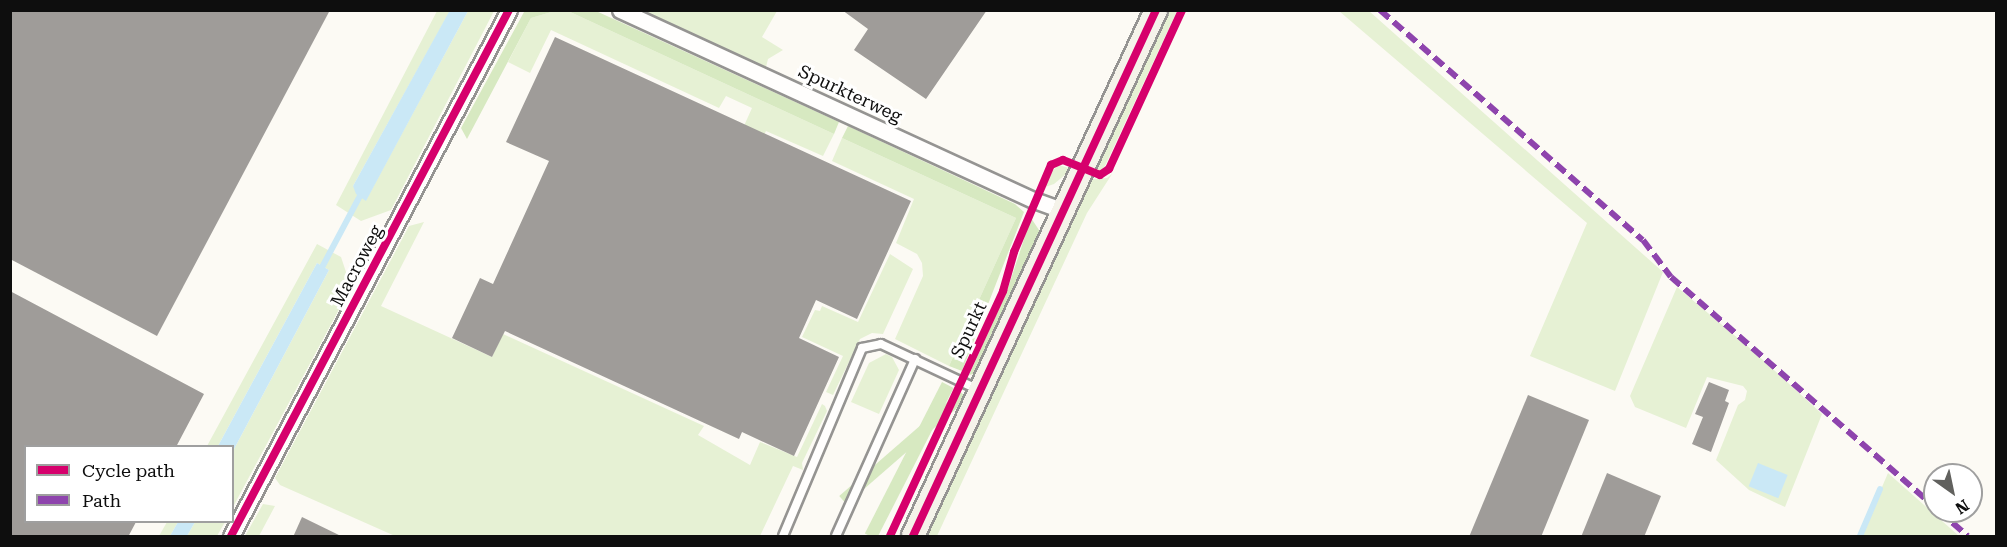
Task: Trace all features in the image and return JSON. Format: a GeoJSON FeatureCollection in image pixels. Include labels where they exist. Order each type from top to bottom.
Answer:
{"type":"FeatureCollection","features":[{"type":"Feature","properties":{"kind":"street","name":"Macroweg"},"geometry":{"type":"LineString","coordinates":[[231,537],[509,10]]}},
{"type":"Feature","properties":{"kind":"street","name":"Spurkterweg"},"geometry":{"type":"LineString","coordinates":[[620,10],[1034,200],[1065,211]]}},
{"type":"Feature","properties":{"kind":"street","name":"Spurkt"},"geometry":{"type":"LineString","coordinates":[[913,537],[1156,10]]}},
{"type":"Feature","properties":{"kind":"lane"},"geometry":{"type":"LineString","coordinates":[[783,537],[862,348],[881,344],[981,391]]}},
{"type":"Feature","properties":{"kind":"lane"},"geometry":{"type":"LineString","coordinates":[[836,537],[915,359]]}},
{"type":"Feature","properties":{"kind":"green space"},"geometry":{"type":"Polygon","coordinates":[[[437,11],[450,11],[353,186],[366,200],[468,11],[494,11],[391,210],[361,221],[336,205],[437,11]]]}},
{"type":"Feature","properties":{"kind":"green space"},"geometry":{"type":"Polygon","coordinates":[[[555,11],[568,11],[834,134],[823,156],[766,131],[753,158],[734,148],[752,108],[726,96],[719,108],[551,30],[530,73],[508,62],[531,18],[555,11]]]}},
{"type":"Feature","properties":{"kind":"green space"},"geometry":{"type":"Polygon","coordinates":[[[555,11],[531,18],[467,139],[461,128],[524,12],[555,11]]]}},
{"type":"Feature","properties":{"kind":"green space"},"geometry":{"type":"Polygon","coordinates":[[[568,11],[596,11],[839,122],[834,134],[568,11]]]}},
{"type":"Feature","properties":{"kind":"green space"},"geometry":{"type":"Polygon","coordinates":[[[641,11],[777,11],[762,37],[783,50],[768,59],[766,67],[641,11]]]}},
{"type":"Feature","properties":{"kind":"green space"},"geometry":{"type":"Polygon","coordinates":[[[1169,11],[1177,11],[1105,166],[1101,171],[1096,171],[1169,11]]]}},
{"type":"Feature","properties":{"kind":"green space"},"geometry":{"type":"Polygon","coordinates":[[[1339,11],[1369,11],[1663,272],[1615,391],[1530,356],[1587,223],[1339,11]]]}},
{"type":"Feature","properties":{"kind":"green space"},"geometry":{"type":"Polygon","coordinates":[[[848,126],[1015,204],[1024,212],[962,371],[949,366],[1016,218],[842,138],[848,126]]]}},
{"type":"Feature","properties":{"kind":"green space"},"geometry":{"type":"Polygon","coordinates":[[[842,138],[1016,218],[949,366],[895,339],[923,276],[922,263],[917,254],[896,243],[914,199],[832,161],[842,138]]]}},
{"type":"Feature","properties":{"kind":"green space"},"geometry":{"type":"Polygon","coordinates":[[[1059,165],[1072,169],[1054,184],[1045,187],[1052,171],[1059,165]]]}},
{"type":"Feature","properties":{"kind":"green space"},"geometry":{"type":"Polygon","coordinates":[[[1112,174],[1087,213],[937,536],[927,536],[1091,179],[1107,178],[1112,174]]]}},
{"type":"Feature","properties":{"kind":"green space"},"geometry":{"type":"Polygon","coordinates":[[[1031,218],[1039,230],[1039,243],[978,373],[969,375],[1007,291],[1031,218]]]}},
{"type":"Feature","properties":{"kind":"green space"},"geometry":{"type":"Polygon","coordinates":[[[424,222],[381,306],[492,357],[503,334],[704,426],[698,435],[750,465],[760,442],[797,457],[822,404],[825,406],[827,411],[802,463],[803,470],[793,466],[760,536],[395,536],[280,485],[275,478],[409,226],[424,222]]]}},
{"type":"Feature","properties":{"kind":"green space"},"geometry":{"type":"Polygon","coordinates":[[[317,244],[341,257],[351,287],[234,505],[234,449],[329,270],[317,263],[219,445],[208,445],[317,244]]]}},
{"type":"Feature","properties":{"kind":"green space"},"geometry":{"type":"Polygon","coordinates":[[[890,254],[913,269],[883,334],[872,333],[860,339],[833,395],[826,392],[843,356],[802,337],[815,310],[820,311],[822,306],[858,322],[890,254]]]}},
{"type":"Feature","properties":{"kind":"green space"},"geometry":{"type":"Polygon","coordinates":[[[1677,287],[1752,350],[1822,414],[1785,507],[1749,490],[1716,460],[1738,405],[1745,400],[1747,391],[1743,386],[1707,377],[1686,428],[1635,407],[1630,396],[1677,287]]]}},
{"type":"Feature","properties":{"kind":"green space"},"geometry":{"type":"Polygon","coordinates":[[[886,354],[892,357],[899,370],[879,414],[851,402],[869,363],[886,354]]]}},
{"type":"Feature","properties":{"kind":"green space"},"geometry":{"type":"Polygon","coordinates":[[[942,382],[954,388],[878,536],[865,533],[942,382]]]}},
{"type":"Feature","properties":{"kind":"green space"},"geometry":{"type":"Polygon","coordinates":[[[960,391],[967,399],[846,504],[839,496],[960,391]]]}},
{"type":"Feature","properties":{"kind":"green space"},"geometry":{"type":"Polygon","coordinates":[[[1888,473],[1923,504],[1923,523],[1944,523],[1959,536],[1861,536],[1888,473]]]}},
{"type":"Feature","properties":{"kind":"green space"},"geometry":{"type":"Polygon","coordinates":[[[263,504],[275,506],[259,536],[245,536],[263,504]]]}},
{"type":"Feature","properties":{"kind":"green space"},"geometry":{"type":"Polygon","coordinates":[[[166,523],[177,523],[170,536],[159,536],[166,523]]]}},
{"type":"Feature","properties":{"kind":"green space"},"geometry":{"type":"Polygon","coordinates":[[[194,523],[224,523],[217,536],[187,536],[194,523]]]}},
{"type":"Feature","properties":{"kind":"water"},"geometry":{"type":"Polygon","coordinates":[[[450,10],[468,11],[366,201],[356,194],[353,186],[450,10]]]}},
{"type":"Feature","properties":{"kind":"water"},"geometry":{"type":"Polygon","coordinates":[[[317,263],[329,270],[234,449],[234,445],[219,445],[317,263]]]}},
{"type":"Feature","properties":{"kind":"water"},"geometry":{"type":"Polygon","coordinates":[[[1758,463],[1788,475],[1778,498],[1749,486],[1758,463]]]}},
{"type":"Feature","properties":{"kind":"water"},"geometry":{"type":"Polygon","coordinates":[[[177,523],[194,523],[187,536],[170,536],[177,523]]]}},
{"type":"Feature","properties":{"kind":"building"},"geometry":{"type":"Polygon","coordinates":[[[10,10],[330,10],[157,336],[10,259],[10,10]]]}},
{"type":"Feature","properties":{"kind":"building"},"geometry":{"type":"Polygon","coordinates":[[[842,10],[987,10],[926,99],[854,50],[868,29],[842,10]]]}},
{"type":"Feature","properties":{"kind":"building"},"geometry":{"type":"Polygon","coordinates":[[[555,37],[911,201],[857,319],[816,300],[799,338],[839,357],[794,456],[742,432],[739,439],[505,331],[492,357],[452,338],[480,278],[493,284],[549,161],[506,142],[555,37]]]}},
{"type":"Feature","properties":{"kind":"building"},"geometry":{"type":"Polygon","coordinates":[[[10,291],[204,394],[177,445],[24,445],[24,523],[135,523],[128,537],[10,537],[10,291]]]}},
{"type":"Feature","properties":{"kind":"building"},"geometry":{"type":"Polygon","coordinates":[[[1709,382],[1729,390],[1725,401],[1729,403],[1711,452],[1692,444],[1703,417],[1695,414],[1709,382]]]}},
{"type":"Feature","properties":{"kind":"building"},"geometry":{"type":"Polygon","coordinates":[[[1528,395],[1589,420],[1541,537],[1469,537],[1528,395]]]}},
{"type":"Feature","properties":{"kind":"building"},"geometry":{"type":"Polygon","coordinates":[[[1607,473],[1661,496],[1644,537],[1581,537],[1607,473]]]}},
{"type":"Feature","properties":{"kind":"building"},"geometry":{"type":"Polygon","coordinates":[[[302,517],[343,537],[293,537],[302,517]]]}},
{"type":"Feature","properties":{"kind":"waterway"},"geometry":{"type":"LineString","coordinates":[[319,273],[360,196]]}},
{"type":"Feature","properties":{"kind":"waterway"},"geometry":{"type":"LineString","coordinates":[[1860,536],[1880,489]]}},
{"type":"Feature","properties":{"kind":"marked path"},"geometry":{"type":"LineString","coordinates":[[1380,10],[1643,240],[1671,277],[1923,497]]}},
{"type":"Feature","properties":{"kind":"marked path"},"geometry":{"type":"LineString","coordinates":[[1953,523],[1968,536]]}},
{"type":"Feature","properties":{"kind":"cycle path"},"geometry":{"type":"LineString","coordinates":[[231,536],[509,10]]}},
{"type":"Feature","properties":{"kind":"cycle path"},"geometry":{"type":"LineString","coordinates":[[913,536],[1156,10]]}},
{"type":"Feature","properties":{"kind":"cycle path"},"geometry":{"type":"LineString","coordinates":[[890,536],[1003,291],[1014,252],[1051,165],[1063,160],[1100,175],[1109,169],[1182,10]]}}]}
